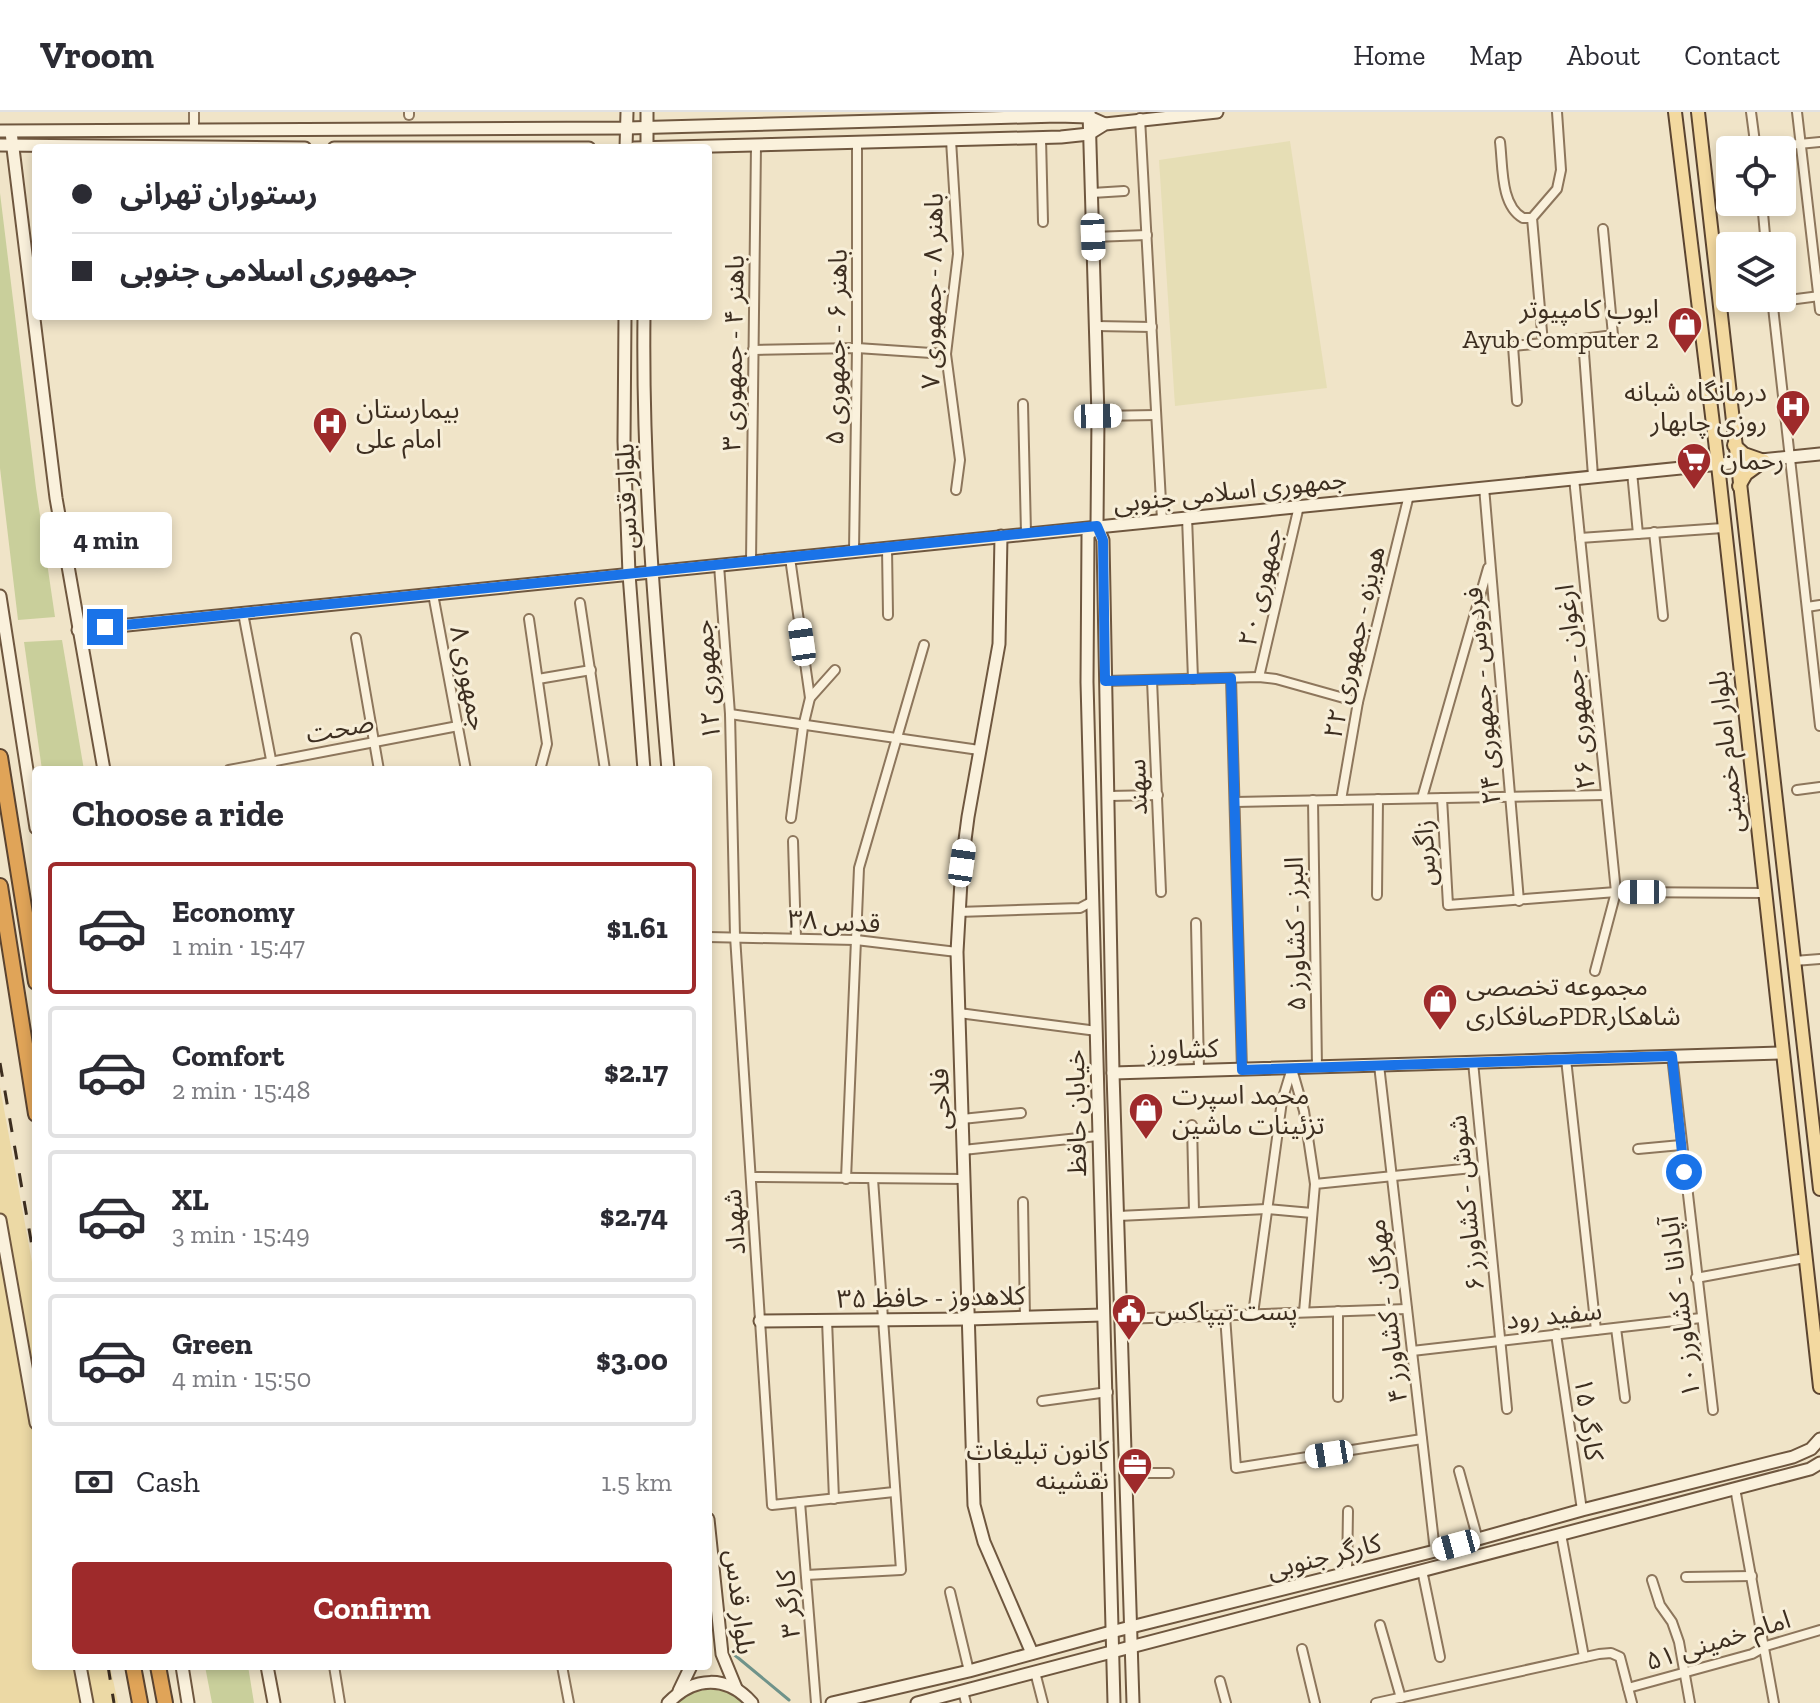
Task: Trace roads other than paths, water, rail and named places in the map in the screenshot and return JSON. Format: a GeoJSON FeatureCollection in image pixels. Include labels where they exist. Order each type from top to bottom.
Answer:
{"type":"FeatureCollection","features":[{"type":"Feature","properties":{"kind":"highway"},"geometry":{"type":"LineString","coordinates":[[0,757],[32,957]]}},
{"type":"Feature","properties":{"kind":"highway"},"geometry":{"type":"LineString","coordinates":[[0,886],[32,1091]]}},
{"type":"Feature","properties":{"kind":"highway"},"geometry":{"type":"LineString","coordinates":[[134,1670],[140,1703]]}},
{"type":"Feature","properties":{"kind":"highway"},"geometry":{"type":"LineString","coordinates":[[159,1670],[165,1703]]}},
{"type":"Feature","properties":{"kind":"main road"},"geometry":{"type":"LineString","coordinates":[[626,144],[627,112]]}},
{"type":"Feature","properties":{"kind":"main road"},"geometry":{"type":"LineString","coordinates":[[647,112],[647,144]]}},
{"type":"Feature","properties":{"kind":"main road"},"geometry":{"type":"LineString","coordinates":[[712,146],[1041,138],[1089,134],[1105,124],[1140,118],[1217,112]]}},
{"type":"Feature","properties":{"kind":"main road","name":"بلوار امام خمینی"},"geometry":{"type":"LineString","coordinates":[[1675,112],[1718,465],[1820,1387]]}},
{"type":"Feature","properties":{"kind":"main road","name":"بلوار امام خمینی"},"geometry":{"type":"LineString","coordinates":[[1698,112],[1820,1189]]}},
{"type":"Feature","properties":{"kind":"main road"},"geometry":{"type":"LineString","coordinates":[[6,138],[194,129],[627,128],[1089,114],[1105,124]]}},
{"type":"Feature","properties":{"kind":"main road","name":"خیابان حافظ"},"geometry":{"type":"LineString","coordinates":[[1089,114],[1098,416],[1097,526],[1103,540],[1113,1073],[1133,1703]]}},
{"type":"Feature","properties":{"kind":"main road"},"geometry":{"type":"LineString","coordinates":[[810,144],[811,123]]}},
{"type":"Feature","properties":{"kind":"main road"},"geometry":{"type":"LineString","coordinates":[[6,138],[185,144]]}},
{"type":"Feature","properties":{"kind":"main road"},"geometry":{"type":"LineString","coordinates":[[6,138],[56,498],[103,766]]}},
{"type":"Feature","properties":{"kind":"main road","name":"بلوار قدس"},"geometry":{"type":"LineString","coordinates":[[625,320],[624,441],[629,574],[644,766]]}},
{"type":"Feature","properties":{"kind":"main road","name":"بلوار قدس"},"geometry":{"type":"LineString","coordinates":[[644,320],[651,572],[668,766]]}},
{"type":"Feature","properties":{"kind":"main road"},"geometry":{"type":"LineString","coordinates":[[624,441],[645,441]]}},
{"type":"Feature","properties":{"kind":"main road"},"geometry":{"type":"LineString","coordinates":[[1734,445],[1744,454],[1764,461]]}},
{"type":"Feature","properties":{"kind":"main road","name":"جمهوری اسلامی جنوبی"},"geometry":{"type":"LineString","coordinates":[[78,630],[1820,454]]}},
{"type":"Feature","properties":{"kind":"main road"},"geometry":{"type":"LineString","coordinates":[[1739,486],[1746,474],[1764,461]]}},
{"type":"Feature","properties":{"kind":"main road","name":"خیابان حافظ"},"geometry":{"type":"LineString","coordinates":[[1097,526],[1088,535],[1087,682],[1114,1703]]}},
{"type":"Feature","properties":{"kind":"main road","name":"فلاحی"},"geometry":{"type":"LineString","coordinates":[[1001,536],[999,644],[962,863],[957,952],[974,1505],[984,1542],[1032,1653]]}},
{"type":"Feature","properties":{"kind":"main road"},"geometry":{"type":"LineString","coordinates":[[0,596],[32,802]]}},
{"type":"Feature","properties":{"kind":"main road"},"geometry":{"type":"LineString","coordinates":[[1094,956],[1112,956]]}},
{"type":"Feature","properties":{"kind":"main road","name":"کشاورز"},"geometry":{"type":"LineString","coordinates":[[1113,1073],[1783,1053]]}},
{"type":"Feature","properties":{"kind":"main road"},"geometry":{"type":"LineString","coordinates":[[1099,1178],[1117,1178]]}},
{"type":"Feature","properties":{"kind":"main road"},"geometry":{"type":"LineString","coordinates":[[0,1220],[32,1400]]}},
{"type":"Feature","properties":{"kind":"main road","name":"کلاهدوز - حافظ ۳۵"},"geometry":{"type":"LineString","coordinates":[[760,1321],[1103,1315]]}},
{"type":"Feature","properties":{"kind":"main road","name":"کارگر جنوبی"},"geometry":{"type":"LineString","coordinates":[[832,1703],[969,1671],[1793,1457],[1811,1449],[1820,1439]]}},
{"type":"Feature","properties":{"kind":"main road","name":"کارگر جنوبی"},"geometry":{"type":"LineString","coordinates":[[917,1703],[964,1697],[1035,1672],[1111,1651],[1810,1469],[1820,1463]]}},
{"type":"Feature","properties":{"kind":"main road"},"geometry":{"type":"LineString","coordinates":[[1582,1510],[1586,1528]]}},
{"type":"Feature","properties":{"kind":"main road","name":"بلوار قدس"},"geometry":{"type":"LineString","coordinates":[[712,1558],[722,1654],[736,1688]]}},
{"type":"Feature","properties":{"kind":"main road"},"geometry":{"type":"LineString","coordinates":[[81,1670],[87,1703]]}},
{"type":"Feature","properties":{"kind":"main road"},"geometry":{"type":"LineString","coordinates":[[183,1670],[188,1703]]}},
{"type":"Feature","properties":{"kind":"main road"},"geometry":{"type":"LineString","coordinates":[[268,1670],[274,1703]]}},
{"type":"Feature","properties":{"kind":"main road"},"geometry":{"type":"LineString","coordinates":[[679,1692],[689,1670]]}},
{"type":"Feature","properties":{"kind":"main road"},"geometry":{"type":"LineString","coordinates":[[668,1703],[692,1684],[707,1681],[736,1688],[752,1703]]}},
{"type":"Feature","properties":{"kind":"street"},"geometry":{"type":"LineString","coordinates":[[194,112],[194,129]]}},
{"type":"Feature","properties":{"kind":"street"},"geometry":{"type":"LineString","coordinates":[[1543,343],[1532,218],[1557,189],[1561,170],[1557,112]]}},
{"type":"Feature","properties":{"kind":"street"},"geometry":{"type":"LineString","coordinates":[[1751,112],[1754,136]]}},
{"type":"Feature","properties":{"kind":"street"},"geometry":{"type":"LineString","coordinates":[[1797,112],[1820,310]]}},
{"type":"Feature","properties":{"kind":"street"},"geometry":{"type":"LineString","coordinates":[[1140,118],[1162,520]]}},
{"type":"Feature","properties":{"kind":"street"},"geometry":{"type":"LineString","coordinates":[[1041,138],[1043,222]]}},
{"type":"Feature","properties":{"kind":"street","name":"باهنر ۸ - جمهوری ۷"},"geometry":{"type":"LineString","coordinates":[[951,140],[958,254],[946,354],[960,460],[956,490]]}},
{"type":"Feature","properties":{"kind":"street"},"geometry":{"type":"LineString","coordinates":[[1500,142],[1511,207],[1523,218],[1532,218]]}},
{"type":"Feature","properties":{"kind":"street"},"geometry":{"type":"LineString","coordinates":[[1796,145],[1820,142]]}},
{"type":"Feature","properties":{"kind":"street","name":"باهنر ۶ - جمهوری ۵"},"geometry":{"type":"LineString","coordinates":[[854,551],[857,143]]}},
{"type":"Feature","properties":{"kind":"street","name":"باهنر ۴ - جمهوری ۳"},"geometry":{"type":"LineString","coordinates":[[751,562],[756,145]]}},
{"type":"Feature","properties":{"kind":"street"},"geometry":{"type":"LineString","coordinates":[[1092,193],[1124,191]]}},
{"type":"Feature","properties":{"kind":"street"},"geometry":{"type":"LineString","coordinates":[[1517,401],[1513,346],[1613,335],[1603,229]]}},
{"type":"Feature","properties":{"kind":"street"},"geometry":{"type":"LineString","coordinates":[[1093,237],[1147,235]]}},
{"type":"Feature","properties":{"kind":"street"},"geometry":{"type":"LineString","coordinates":[[1796,298],[1819,296]]}},
{"type":"Feature","properties":{"kind":"street"},"geometry":{"type":"LineString","coordinates":[[1773,312],[1820,726]]}},
{"type":"Feature","properties":{"kind":"street"},"geometry":{"type":"LineString","coordinates":[[1096,326],[1152,327]]}},
{"type":"Feature","properties":{"kind":"street"},"geometry":{"type":"LineString","coordinates":[[1583,339],[1593,476]]}},
{"type":"Feature","properties":{"kind":"street"},"geometry":{"type":"LineString","coordinates":[[753,350],[857,348],[946,354]]}},
{"type":"Feature","properties":{"kind":"street"},"geometry":{"type":"LineString","coordinates":[[1023,404],[1026,533]]}},
{"type":"Feature","properties":{"kind":"street"},"geometry":{"type":"LineString","coordinates":[[1098,416],[1156,415]]}},
{"type":"Feature","properties":{"kind":"street"},"geometry":{"type":"LineString","coordinates":[[1632,472],[1638,534]]}},
{"type":"Feature","properties":{"kind":"street","name":"ارغوان - جمهوری ۲۶"},"geometry":{"type":"LineString","coordinates":[[1574,478],[1616,892]]}},
{"type":"Feature","properties":{"kind":"street","name":"فردوس - جمهوری ۲۴"},"geometry":{"type":"LineString","coordinates":[[1484,487],[1519,901]]}},
{"type":"Feature","properties":{"kind":"street","name":"هویزه - جمهوری ۲۲"},"geometry":{"type":"LineString","coordinates":[[1341,800],[1358,702],[1409,495]]}},
{"type":"Feature","properties":{"kind":"street","name":"جمهوری ۲۰"},"geometry":{"type":"LineString","coordinates":[[1259,677],[1299,506]]}},
{"type":"Feature","properties":{"kind":"street"},"geometry":{"type":"LineString","coordinates":[[1187,517],[1193,679]]}},
{"type":"Feature","properties":{"kind":"street"},"geometry":{"type":"LineString","coordinates":[[1580,538],[1723,528]]}},
{"type":"Feature","properties":{"kind":"street"},"geometry":{"type":"LineString","coordinates":[[1654,532],[1663,616]]}},
{"type":"Feature","properties":{"kind":"street"},"geometry":{"type":"LineString","coordinates":[[887,548],[888,615]]}},
{"type":"Feature","properties":{"kind":"street"},"geometry":{"type":"LineString","coordinates":[[790,558],[810,698],[791,818]]}},
{"type":"Feature","properties":{"kind":"street"},"geometry":{"type":"LineString","coordinates":[[1422,798],[1490,560]]}},
{"type":"Feature","properties":{"kind":"street","name":"جمهوری ۱۲"},"geometry":{"type":"LineString","coordinates":[[719,565],[730,714],[735,936]]}},
{"type":"Feature","properties":{"kind":"street","name":"جمهوری ۸"},"geometry":{"type":"LineString","coordinates":[[433,594],[465,766]]}},
{"type":"Feature","properties":{"kind":"street"},"geometry":{"type":"LineString","coordinates":[[580,603],[604,766]]}},
{"type":"Feature","properties":{"kind":"street"},"geometry":{"type":"LineString","coordinates":[[1807,607],[1820,605]]}},
{"type":"Feature","properties":{"kind":"street"},"geometry":{"type":"LineString","coordinates":[[243,613],[272,766]]}},
{"type":"Feature","properties":{"kind":"street"},"geometry":{"type":"LineString","coordinates":[[529,619],[547,744],[541,766]]}},
{"type":"Feature","properties":{"kind":"street"},"geometry":{"type":"LineString","coordinates":[[356,638],[378,766]]}},
{"type":"Feature","properties":{"kind":"street"},"geometry":{"type":"LineString","coordinates":[[846,1179],[859,868],[924,645]]}},
{"type":"Feature","properties":{"kind":"street"},"geometry":{"type":"LineString","coordinates":[[538,679],[591,670]]}},
{"type":"Feature","properties":{"kind":"street"},"geometry":{"type":"LineString","coordinates":[[810,698],[835,670]]}},
{"type":"Feature","properties":{"kind":"street"},"geometry":{"type":"LineString","coordinates":[[1105,681],[1259,677],[1358,702]]}},
{"type":"Feature","properties":{"kind":"street"},"geometry":{"type":"LineString","coordinates":[[1231,678],[1242,1070]]}},
{"type":"Feature","properties":{"kind":"street","name":"سهند"},"geometry":{"type":"LineString","coordinates":[[1152,680],[1161,892]]}},
{"type":"Feature","properties":{"kind":"street"},"geometry":{"type":"LineString","coordinates":[[730,714],[803,727],[979,750]]}},
{"type":"Feature","properties":{"kind":"street","name":"صحت"},"geometry":{"type":"LineString","coordinates":[[272,766],[458,726]]}},
{"type":"Feature","properties":{"kind":"street"},"geometry":{"type":"LineString","coordinates":[[1797,790],[1820,787]]}},
{"type":"Feature","properties":{"kind":"street"},"geometry":{"type":"LineString","coordinates":[[1109,796],[1158,795]]}},
{"type":"Feature","properties":{"kind":"street"},"geometry":{"type":"LineString","coordinates":[[1235,802],[1606,795]]}},
{"type":"Feature","properties":{"kind":"street","name":"زاگرس"},"geometry":{"type":"LineString","coordinates":[[1442,798],[1448,905],[1519,901]]}},
{"type":"Feature","properties":{"kind":"street"},"geometry":{"type":"LineString","coordinates":[[1377,895],[1378,799]]}},
{"type":"Feature","properties":{"kind":"street","name":"البرز - کشاورز ۵"},"geometry":{"type":"LineString","coordinates":[[1313,800],[1317,1067]]}},
{"type":"Feature","properties":{"kind":"street"},"geometry":{"type":"LineString","coordinates":[[793,841],[796,938]]}},
{"type":"Feature","properties":{"kind":"street"},"geometry":{"type":"LineString","coordinates":[[1519,901],[1616,892],[1764,893]]}},
{"type":"Feature","properties":{"kind":"street"},"geometry":{"type":"LineString","coordinates":[[1595,971],[1616,892]]}},
{"type":"Feature","properties":{"kind":"street"},"geometry":{"type":"LineString","coordinates":[[958,912],[1080,908],[1093,901]]}},
{"type":"Feature","properties":{"kind":"street"},"geometry":{"type":"LineString","coordinates":[[1196,923],[1199,1071]]}},
{"type":"Feature","properties":{"kind":"street","name":"شهداد"},"geometry":{"type":"LineString","coordinates":[[735,936],[772,1505],[800,1502]]}},
{"type":"Feature","properties":{"kind":"street","name":"قدس ۳۸"},"geometry":{"type":"LineString","coordinates":[[712,937],[856,940],[957,952]]}},
{"type":"Feature","properties":{"kind":"street"},"geometry":{"type":"LineString","coordinates":[[1794,961],[1820,959]]}},
{"type":"Feature","properties":{"kind":"street"},"geometry":{"type":"LineString","coordinates":[[959,1013],[1097,1031]]}},
{"type":"Feature","properties":{"kind":"street","name":"آپادانا - کشاورز ۱۰"},"geometry":{"type":"LineString","coordinates":[[1672,1056],[1713,1410]]}},
{"type":"Feature","properties":{"kind":"street"},"geometry":{"type":"LineString","coordinates":[[1566,1059],[1596,1330]]}},
{"type":"Feature","properties":{"kind":"street","name":"شوش - کشاورز ۶"},"geometry":{"type":"LineString","coordinates":[[1473,1062],[1507,1409]]}},
{"type":"Feature","properties":{"kind":"street","name":"مهرگان - کشاورز ۴"},"geometry":{"type":"LineString","coordinates":[[1379,1065],[1435,1551]]}},
{"type":"Feature","properties":{"kind":"street"},"geometry":{"type":"LineString","coordinates":[[1292,1068],[1304,1111],[1315,1184],[1304,1312]]}},
{"type":"Feature","properties":{"kind":"street"},"geometry":{"type":"LineString","coordinates":[[1253,1314],[1282,1101],[1292,1068]]}},
{"type":"Feature","properties":{"kind":"street"},"geometry":{"type":"LineString","coordinates":[[962,1119],[1021,1113]]}},
{"type":"Feature","properties":{"kind":"street"},"geometry":{"type":"LineString","coordinates":[[1192,1125],[1194,1211]]}},
{"type":"Feature","properties":{"kind":"street"},"geometry":{"type":"LineString","coordinates":[[963,1150],[1098,1136]]}},
{"type":"Feature","properties":{"kind":"street"},"geometry":{"type":"LineString","coordinates":[[1638,1149],[1681,1145]]}},
{"type":"Feature","properties":{"kind":"street"},"geometry":{"type":"LineString","coordinates":[[1315,1184],[1482,1167]]}},
{"type":"Feature","properties":{"kind":"street"},"geometry":{"type":"LineString","coordinates":[[751,1177],[964,1179]]}},
{"type":"Feature","properties":{"kind":"street"},"geometry":{"type":"LineString","coordinates":[[806,1575],[901,1570],[873,1179]]}},
{"type":"Feature","properties":{"kind":"street"},"geometry":{"type":"LineString","coordinates":[[1023,1202],[1025,1318]]}},
{"type":"Feature","properties":{"kind":"street"},"geometry":{"type":"LineString","coordinates":[[1118,1216],[1267,1209],[1312,1213]]}},
{"type":"Feature","properties":{"kind":"street"},"geometry":{"type":"LineString","coordinates":[[1696,1278],[1805,1258]]}},
{"type":"Feature","properties":{"kind":"street"},"geometry":{"type":"LineString","coordinates":[[1121,1319],[1407,1309]]}},
{"type":"Feature","properties":{"kind":"street"},"geometry":{"type":"LineString","coordinates":[[1338,1311],[1338,1397]]}},
{"type":"Feature","properties":{"kind":"street"},"geometry":{"type":"LineString","coordinates":[[1225,1316],[1236,1468],[1422,1439]]}},
{"type":"Feature","properties":{"kind":"street","name":"سفید رود"},"geometry":{"type":"LineString","coordinates":[[1412,1351],[1701,1318]]}},
{"type":"Feature","properties":{"kind":"street"},"geometry":{"type":"LineString","coordinates":[[827,1320],[834,1499]]}},
{"type":"Feature","properties":{"kind":"street"},"geometry":{"type":"LineString","coordinates":[[1616,1328],[1625,1398]]}},
{"type":"Feature","properties":{"kind":"street","name":"کارگر ۱۵"},"geometry":{"type":"LineString","coordinates":[[1556,1334],[1582,1510]]}},
{"type":"Feature","properties":{"kind":"street"},"geometry":{"type":"LineString","coordinates":[[1042,1401],[1108,1392]]}},
{"type":"Feature","properties":{"kind":"street"},"geometry":{"type":"LineString","coordinates":[[1459,1471],[1478,1540]]}},
{"type":"Feature","properties":{"kind":"street"},"geometry":{"type":"LineString","coordinates":[[1126,1473],[1169,1473]]}},
{"type":"Feature","properties":{"kind":"street"},"geometry":{"type":"LineString","coordinates":[[1735,1488],[1774,1703]]}},
{"type":"Feature","properties":{"kind":"street"},"geometry":{"type":"LineString","coordinates":[[800,1502],[894,1492]]}},
{"type":"Feature","properties":{"kind":"street","name":"کارگر ۳"},"geometry":{"type":"LineString","coordinates":[[800,1502],[816,1703]]}},
{"type":"Feature","properties":{"kind":"street"},"geometry":{"type":"LineString","coordinates":[[1347,1573],[1348,1511]]}},
{"type":"Feature","properties":{"kind":"street"},"geometry":{"type":"LineString","coordinates":[[1561,1534],[1584,1657]]}},
{"type":"Feature","properties":{"kind":"street"},"geometry":{"type":"LineString","coordinates":[[1422,1570],[1440,1657]]}},
{"type":"Feature","properties":{"kind":"street"},"geometry":{"type":"LineString","coordinates":[[1686,1577],[1752,1576]]}},
{"type":"Feature","properties":{"kind":"street"},"geometry":{"type":"LineString","coordinates":[[1652,1580],[1660,1605],[1672,1622],[1679,1642],[1690,1703]]}},
{"type":"Feature","properties":{"kind":"street"},"geometry":{"type":"LineString","coordinates":[[950,1592],[969,1671]]}},
{"type":"Feature","properties":{"kind":"street"},"geometry":{"type":"LineString","coordinates":[[1380,1625],[1401,1698]]}},
{"type":"Feature","properties":{"kind":"street","name":"امام خمینی ۵۱"},"geometry":{"type":"LineString","coordinates":[[1628,1688],[1686,1674],[1820,1630]]}},
{"type":"Feature","properties":{"kind":"street"},"geometry":{"type":"LineString","coordinates":[[1302,1649],[1315,1703]]}},
{"type":"Feature","properties":{"kind":"street"},"geometry":{"type":"LineString","coordinates":[[1376,1703],[1611,1653],[1620,1657],[1632,1703]]}},
{"type":"Feature","properties":{"kind":"street"},"geometry":{"type":"LineString","coordinates":[[335,1670],[340,1703]]}},
{"type":"Feature","properties":{"kind":"street"},"geometry":{"type":"LineString","coordinates":[[563,1670],[569,1703]]}},
{"type":"Feature","properties":{"kind":"street"},"geometry":{"type":"LineString","coordinates":[[1035,1672],[1043,1703]]}},
{"type":"Feature","properties":{"kind":"street"},"geometry":{"type":"LineString","coordinates":[[1220,1681],[1226,1703]]}},
{"type":"Feature","properties":{"kind":"waterway"},"geometry":{"type":"LineString","coordinates":[[731,1652],[789,1700]]}},
{"type":"Feature","properties":{"kind":"railway"},"geometry":{"type":"LineString","coordinates":[[0,1063],[32,1246]]}},
{"type":"Feature","properties":{"kind":"railway"},"geometry":{"type":"LineString","coordinates":[[109,1670],[114,1703]]}},
{"type":"Feature","properties":{"kind":"place","name":"ایوب کامپیوتر Ayub Computer 2"},"geometry":{"type":"Point","coordinates":[1685,355]}},
{"type":"Feature","properties":{"kind":"place","name":"درمانگاه شبانه روزی چابهار"},"geometry":{"type":"Point","coordinates":[1793,438]}},
{"type":"Feature","properties":{"kind":"place","name":"بیمارستان امام علی"},"geometry":{"type":"Point","coordinates":[330,455]}},
{"type":"Feature","properties":{"kind":"place","name":"رحمان"},"geometry":{"type":"Point","coordinates":[1694,491]}},
{"type":"Feature","properties":{"kind":"place","name":"مجموعه تخصصی صافکاریPDRشاهکار"},"geometry":{"type":"Point","coordinates":[1440,1032]}},
{"type":"Feature","properties":{"kind":"place","name":"محمد اسپرت تزئینات ماشین"},"geometry":{"type":"Point","coordinates":[1146,1141]}},
{"type":"Feature","properties":{"kind":"place","name":"پست تیپاکس"},"geometry":{"type":"Point","coordinates":[1129,1342]}},
{"type":"Feature","properties":{"kind":"place","name":"کانون تبلیغات نقشینه"},"geometry":{"type":"Point","coordinates":[1135,1496]}}]}
